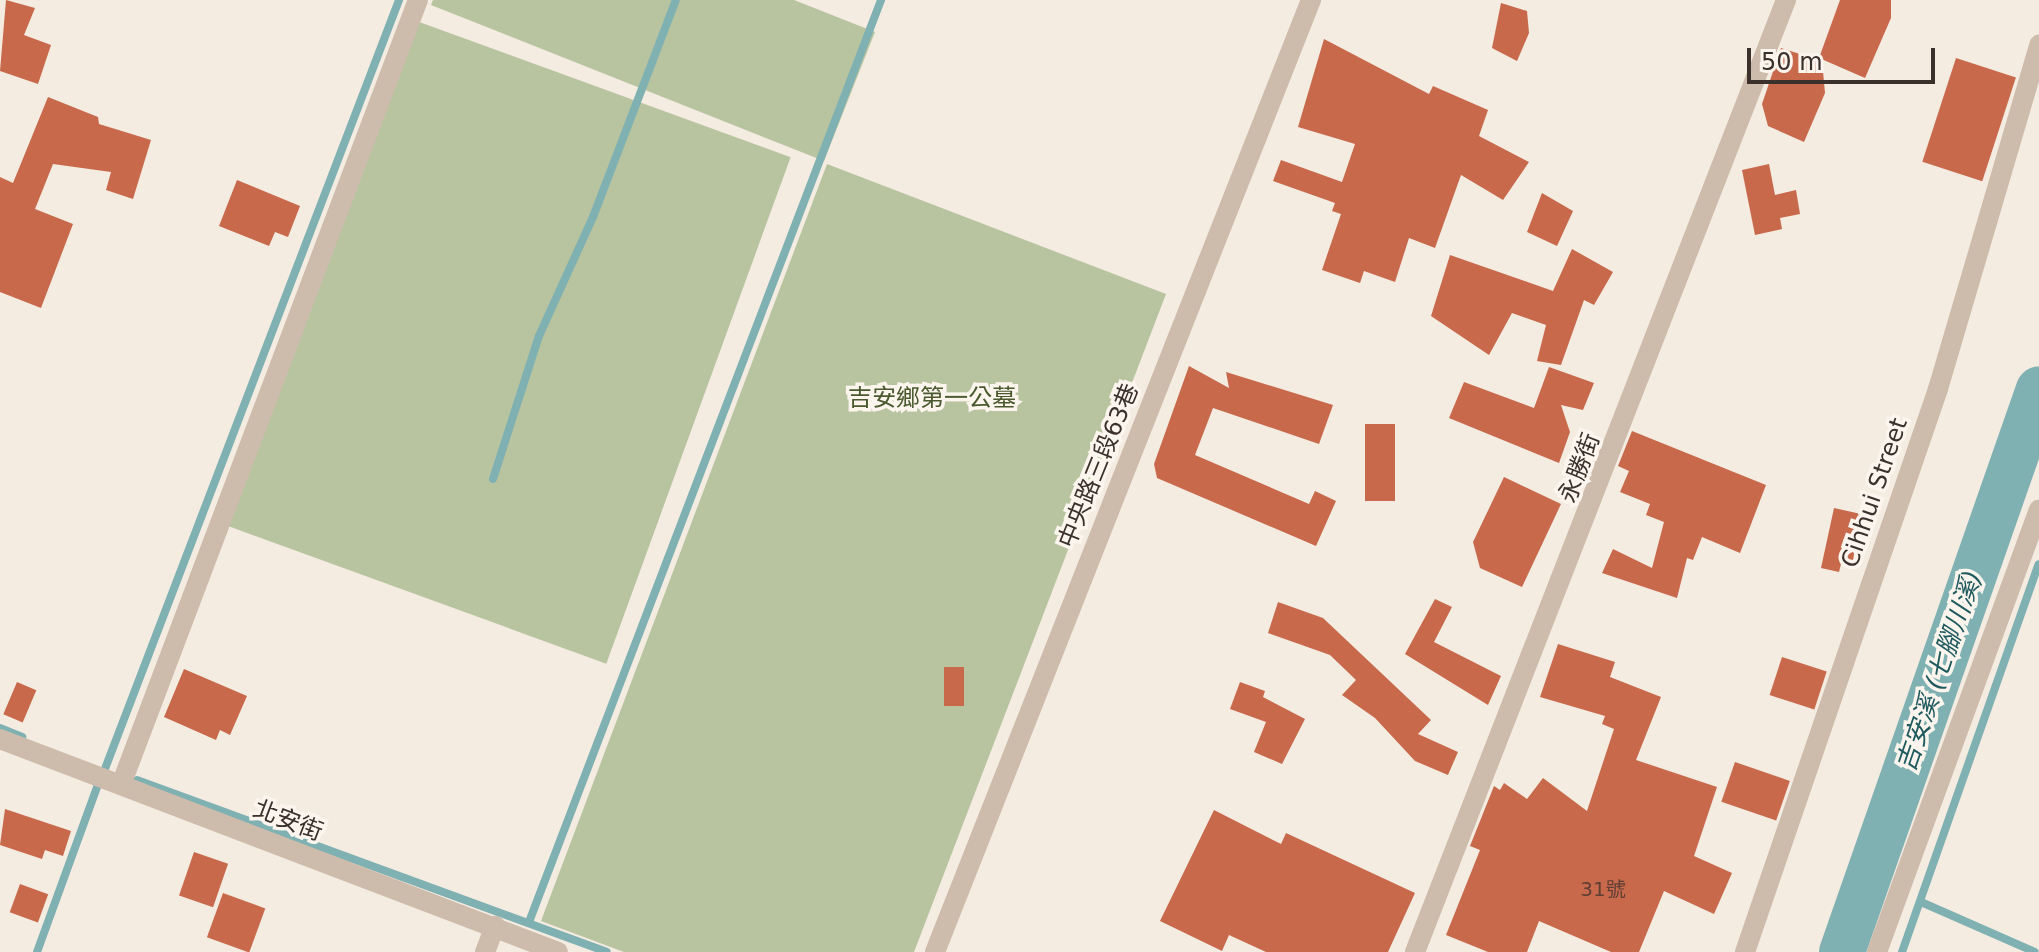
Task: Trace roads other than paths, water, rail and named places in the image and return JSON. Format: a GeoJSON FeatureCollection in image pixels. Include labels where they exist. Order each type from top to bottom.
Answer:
{"type":"FeatureCollection","features":[{"type":"Feature","properties":{"kind":"street"},"geometry":{"type":"LineString","coordinates":[[121,785],[418,0]]}},
{"type":"Feature","properties":{"kind":"street","name":"中央路三段63巷"},"geometry":{"type":"LineString","coordinates":[[935,952],[1311,0]]}},
{"type":"Feature","properties":{"kind":"street","name":"永勝街"},"geometry":{"type":"LineString","coordinates":[[1415,952],[1786,0]]}},
{"type":"Feature","properties":{"kind":"street","name":"Cihhui Street"},"geometry":{"type":"LineString","coordinates":[[1745,952],[1938,389],[2039,45]]}},
{"type":"Feature","properties":{"kind":"street"},"geometry":{"type":"LineString","coordinates":[[1877,952],[2039,510]]}},
{"type":"Feature","properties":{"kind":"street","name":"北安街"},"geometry":{"type":"LineString","coordinates":[[0,739],[558,952]]}},
{"type":"Feature","properties":{"kind":"street"},"geometry":{"type":"LineString","coordinates":[[485,952],[495,926]]}},
{"type":"Feature","properties":{"kind":"waterway"},"geometry":{"type":"LineString","coordinates":[[103,774],[399,0]]}},
{"type":"Feature","properties":{"kind":"waterway"},"geometry":{"type":"LineString","coordinates":[[493,479],[539,336],[593,217],[676,0]]}},
{"type":"Feature","properties":{"kind":"waterway"},"geometry":{"type":"LineString","coordinates":[[529,922],[881,0]]}},
{"type":"Feature","properties":{"kind":"waterway","name":"吉安溪 (七腳川溪)"},"geometry":{"type":"LineString","coordinates":[[1842,952],[2039,389]]}},
{"type":"Feature","properties":{"kind":"waterway"},"geometry":{"type":"LineString","coordinates":[[1902,952],[2039,564]]}},
{"type":"Feature","properties":{"kind":"waterway"},"geometry":{"type":"LineString","coordinates":[[0,728],[22,737]]}},
{"type":"Feature","properties":{"kind":"waterway"},"geometry":{"type":"LineString","coordinates":[[137,780],[607,952]]}},
{"type":"Feature","properties":{"kind":"waterway"},"geometry":{"type":"LineString","coordinates":[[37,952],[98,784]]}},
{"type":"Feature","properties":{"kind":"waterway"},"geometry":{"type":"LineString","coordinates":[[1921,902],[2035,952]]}},
{"type":"Feature","properties":{"kind":"park label","name":"吉安鄉第一公墓"},"geometry":{"type":"Point","coordinates":[932,399]}}]}
